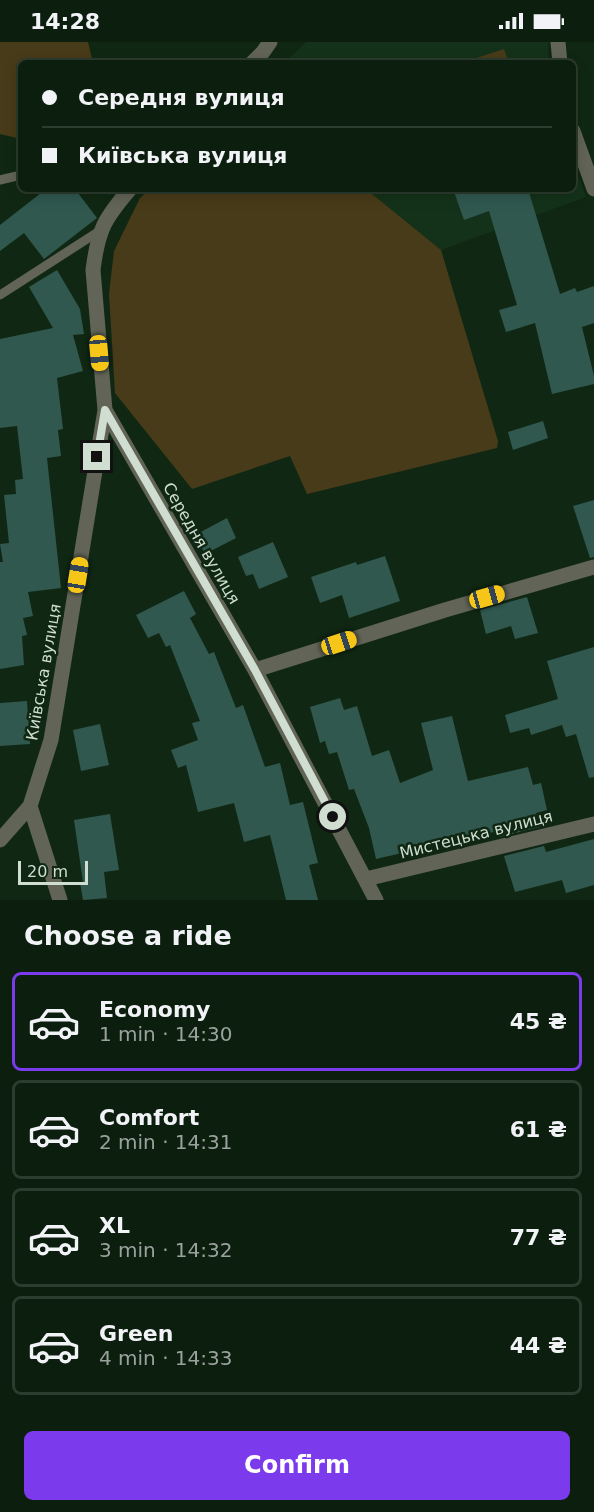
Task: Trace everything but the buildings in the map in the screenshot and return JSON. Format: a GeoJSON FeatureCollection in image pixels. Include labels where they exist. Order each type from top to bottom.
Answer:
{"type":"FeatureCollection","features":[{"type":"Feature","properties":{"kind":"street"},"geometry":{"type":"LineString","coordinates":[[255,60],[270,42]]}},
{"type":"Feature","properties":{"kind":"street"},"geometry":{"type":"LineString","coordinates":[[558,42],[560,60]]}},
{"type":"Feature","properties":{"kind":"street"},"geometry":{"type":"LineString","coordinates":[[576,139],[594,189]]}},
{"type":"Feature","properties":{"kind":"street","name":"Середня вулиця"},"geometry":{"type":"LineString","coordinates":[[127,192],[108,214],[101,230],[93,270],[105,410],[255,670],[376,900]]}},
{"type":"Feature","properties":{"kind":"street","name":"Київська вулиця"},"geometry":{"type":"LineString","coordinates":[[30,806],[51,740],[105,410]]}},
{"type":"Feature","properties":{"kind":"street"},"geometry":{"type":"LineString","coordinates":[[255,670],[444,610],[594,567]]}},
{"type":"Feature","properties":{"kind":"street"},"geometry":{"type":"LineString","coordinates":[[0,840],[30,806]]}},
{"type":"Feature","properties":{"kind":"street"},"geometry":{"type":"LineString","coordinates":[[30,806],[60,900]]}},
{"type":"Feature","properties":{"kind":"street","name":"Мистецька вулиця"},"geometry":{"type":"LineString","coordinates":[[366,879],[594,824]]}},
{"type":"Feature","properties":{"kind":"lane"},"geometry":{"type":"LineString","coordinates":[[0,180],[18,175]]}},
{"type":"Feature","properties":{"kind":"lane"},"geometry":{"type":"LineString","coordinates":[[0,295],[101,230]]}},
{"type":"Feature","properties":{"kind":"shaded area"},"geometry":{"type":"Polygon","coordinates":[[[0,42],[88,42],[92,60],[18,60],[18,138],[0,134],[0,42]]]}},
{"type":"Feature","properties":{"kind":"shaded area"},"geometry":{"type":"Polygon","coordinates":[[[306,42],[548,42],[549,60],[287,60],[306,42]]]}},
{"type":"Feature","properties":{"kind":"shaded area"},"geometry":{"type":"Polygon","coordinates":[[[504,49],[508,60],[470,60],[504,49]]]}},
{"type":"Feature","properties":{"kind":"shaded area"},"geometry":{"type":"Polygon","coordinates":[[[576,169],[586,197],[441,250],[370,192],[576,192],[576,169]]]}},
{"type":"Feature","properties":{"kind":"shaded area"},"geometry":{"type":"Polygon","coordinates":[[[147,192],[370,192],[441,250],[498,441],[497,448],[307,494],[290,456],[192,489],[115,393],[109,294],[114,251],[140,198],[147,192]]]}},
{"type":"Feature","properties":{"kind":"route"},"geometry":{"type":"LineString","coordinates":[[97,457],[105,410],[255,670],[333,817]]}}]}
